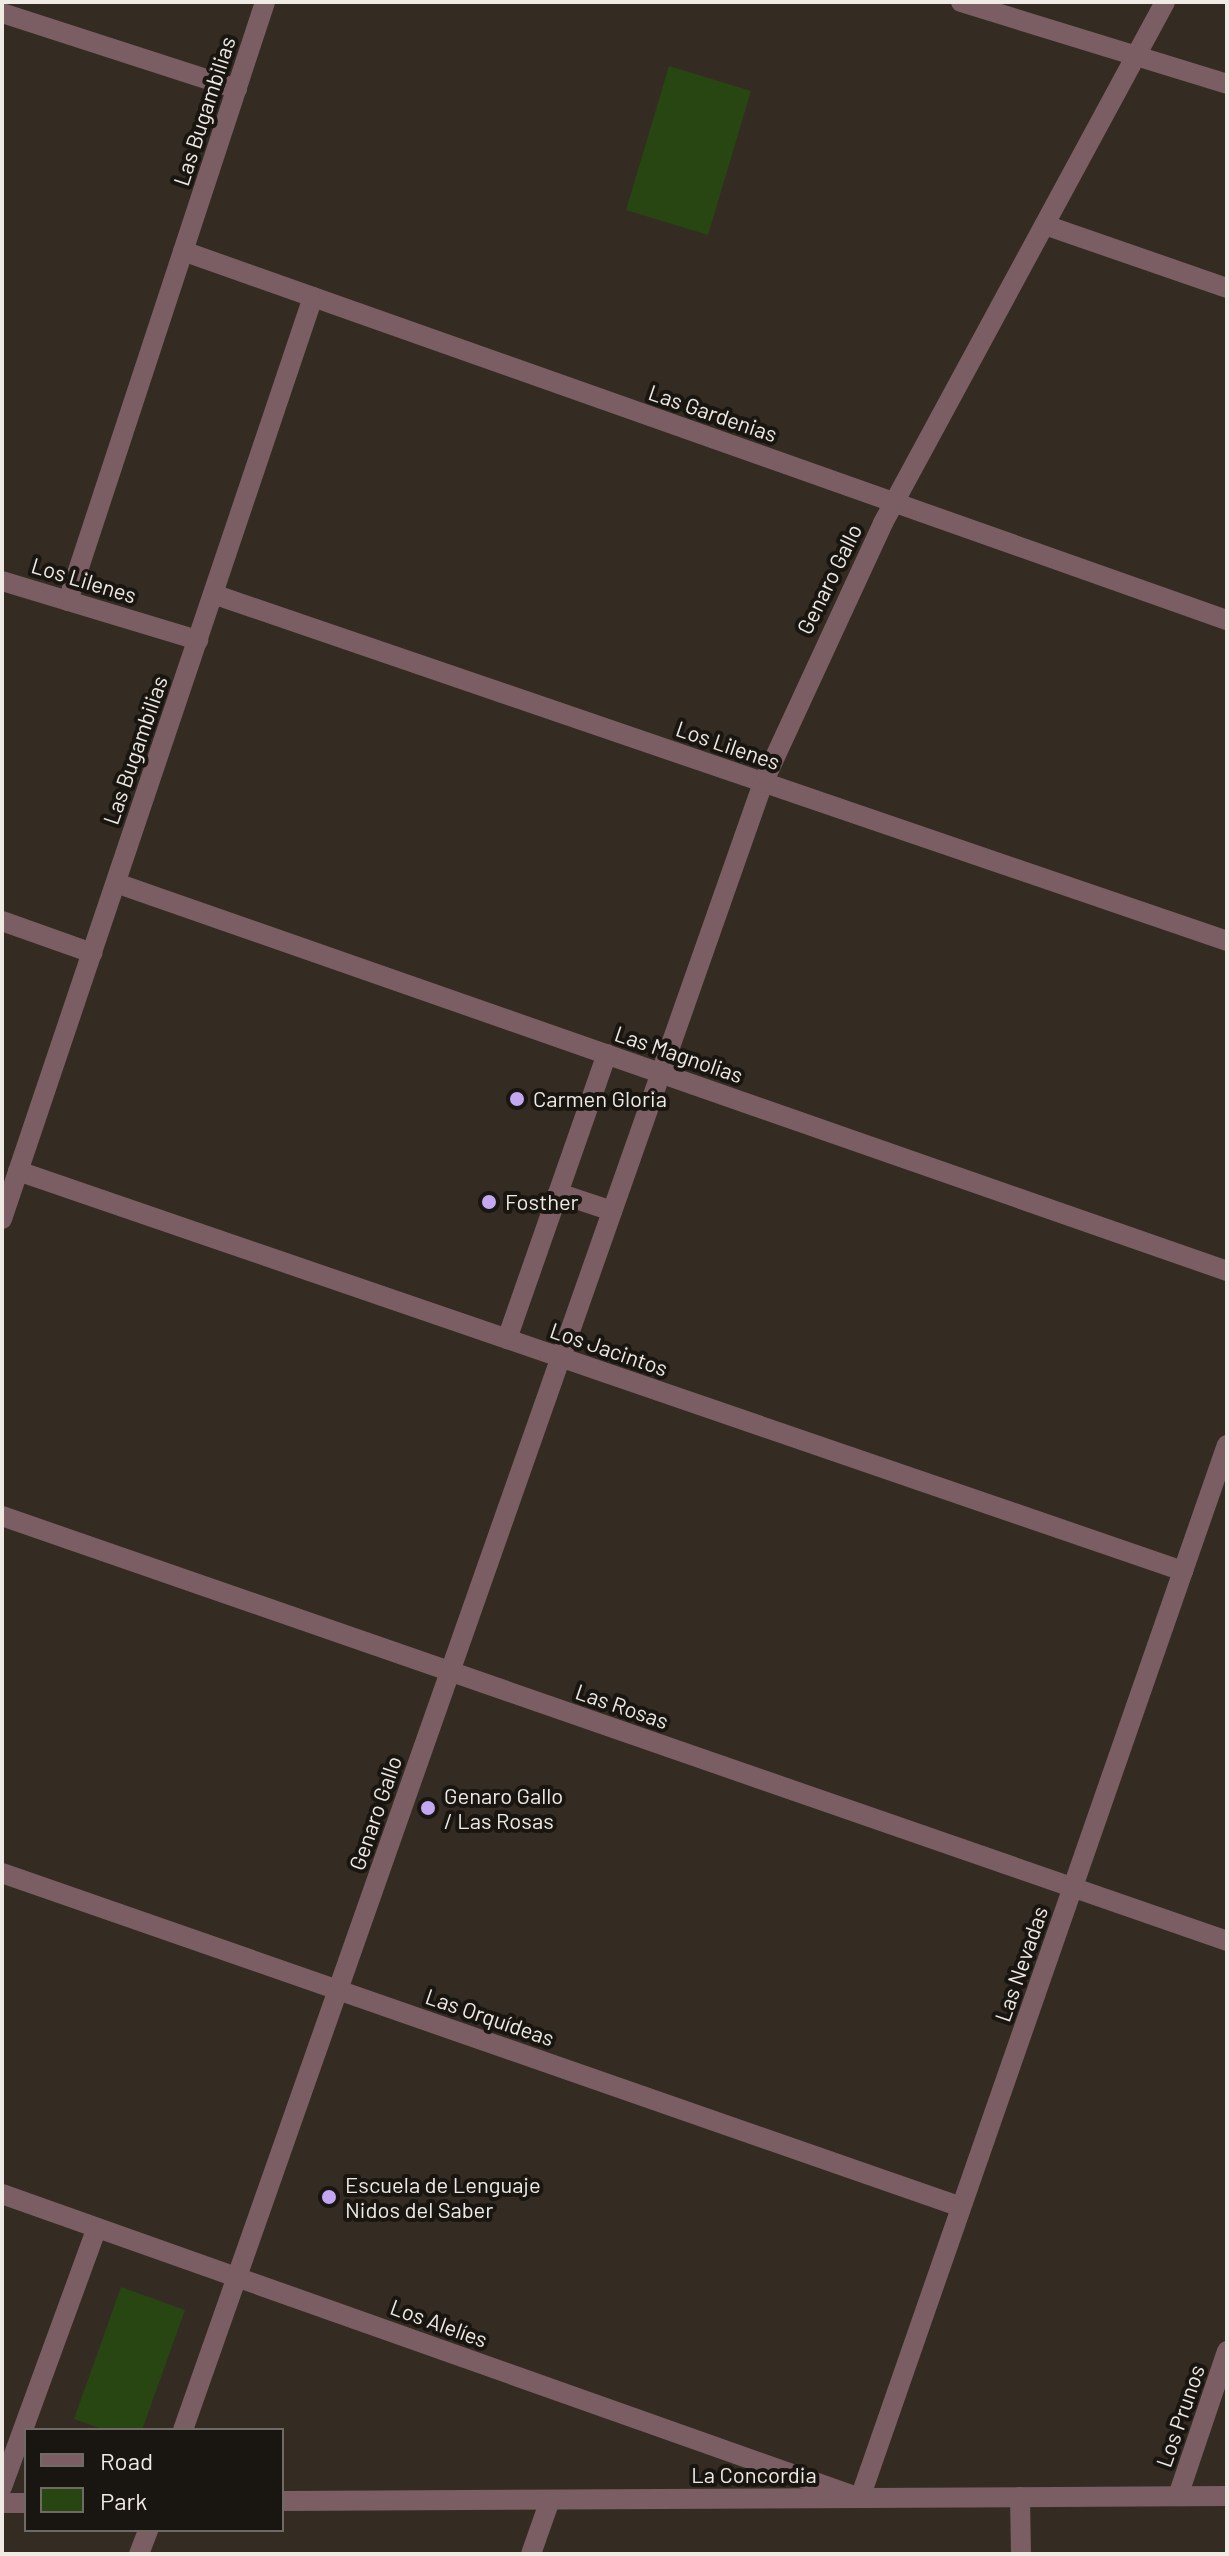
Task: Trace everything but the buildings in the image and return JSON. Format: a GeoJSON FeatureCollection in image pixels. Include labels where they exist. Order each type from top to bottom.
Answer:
{"type":"FeatureCollection","features":[{"type":"Feature","properties":{"kind":"street","name":"Las Bugambilias"},"geometry":{"type":"LineString","coordinates":[[68,601],[265,2]]}},
{"type":"Feature","properties":{"kind":"street"},"geometry":{"type":"LineString","coordinates":[[961,2],[1227,84]]}},
{"type":"Feature","properties":{"kind":"street","name":"Genaro Gallo"},"geometry":{"type":"LineString","coordinates":[[184,2428],[763,783],[894,502],[1165,2]]}},
{"type":"Feature","properties":{"kind":"street"},"geometry":{"type":"LineString","coordinates":[[2,13],[237,89]]}},
{"type":"Feature","properties":{"kind":"street"},"geometry":{"type":"LineString","coordinates":[[1045,225],[1227,288]]}},
{"type":"Feature","properties":{"kind":"street","name":"Las Gardenias"},"geometry":{"type":"LineString","coordinates":[[183,251],[1227,620]]}},
{"type":"Feature","properties":{"kind":"street","name":"Las Bugambilias"},"geometry":{"type":"LineString","coordinates":[[2,1219],[313,297]]}},
{"type":"Feature","properties":{"kind":"street","name":"Los Lilenes"},"geometry":{"type":"LineString","coordinates":[[2,581],[198,640]]}},
{"type":"Feature","properties":{"kind":"street","name":"Los Lilenes"},"geometry":{"type":"LineString","coordinates":[[213,594],[1227,941]]}},
{"type":"Feature","properties":{"kind":"street","name":"Las Magnolias"},"geometry":{"type":"LineString","coordinates":[[116,883],[1227,1271]]}},
{"type":"Feature","properties":{"kind":"street"},"geometry":{"type":"LineString","coordinates":[[2,921],[92,953]]}},
{"type":"Feature","properties":{"kind":"street"},"geometry":{"type":"LineString","coordinates":[[507,1339],[607,1054]]}},
{"type":"Feature","properties":{"kind":"street","name":"Los Jacintos"},"geometry":{"type":"LineString","coordinates":[[18,1171],[1183,1571]]}},
{"type":"Feature","properties":{"kind":"street"},"geometry":{"type":"LineString","coordinates":[[558,1193],[612,1211]]}},
{"type":"Feature","properties":{"kind":"street","name":"Las Nevadas"},"geometry":{"type":"LineString","coordinates":[[860,2498],[1227,1445]]}},
{"type":"Feature","properties":{"kind":"street","name":"Las Rosas"},"geometry":{"type":"LineString","coordinates":[[2,1516],[1227,1941]]}},
{"type":"Feature","properties":{"kind":"street","name":"Las Orquídeas"},"geometry":{"type":"LineString","coordinates":[[2,1873],[961,2207]]}},
{"type":"Feature","properties":{"kind":"street","name":"Los Alelíes"},"geometry":{"type":"LineString","coordinates":[[2,2194],[860,2498]]}},
{"type":"Feature","properties":{"kind":"street"},"geometry":{"type":"LineString","coordinates":[[2,2487],[97,2228]]}},
{"type":"Feature","properties":{"kind":"street","name":"Los Prunos"},"geometry":{"type":"LineString","coordinates":[[1178,2496],[1227,2351]]}},
{"type":"Feature","properties":{"kind":"street","name":"La Concordia"},"geometry":{"type":"LineString","coordinates":[[284,2501],[1227,2496]]}},
{"type":"Feature","properties":{"kind":"street"},"geometry":{"type":"LineString","coordinates":[[1020,2497],[1021,2554]]}},
{"type":"Feature","properties":{"kind":"street"},"geometry":{"type":"LineString","coordinates":[[531,2554],[550,2500]]}},
{"type":"Feature","properties":{"kind":"street"},"geometry":{"type":"LineString","coordinates":[[2,2503],[24,2503]]}},
{"type":"Feature","properties":{"kind":"street"},"geometry":{"type":"LineString","coordinates":[[139,2554],[147,2532]]}},
{"type":"Feature","properties":{"kind":"green space"},"geometry":{"type":"Polygon","coordinates":[[[669,66],[751,91],[708,235],[626,210],[669,66]]]}},
{"type":"Feature","properties":{"kind":"green space"},"geometry":{"type":"Polygon","coordinates":[[[121,2287],[185,2310],[143,2428],[99,2428],[74,2419],[121,2287]]]}},
{"type":"Feature","properties":{"kind":"place","name":"Carmen Gloria"},"geometry":{"type":"Point","coordinates":[517,1099]}},
{"type":"Feature","properties":{"kind":"place","name":"Fosther"},"geometry":{"type":"Point","coordinates":[489,1202]}},
{"type":"Feature","properties":{"kind":"place","name":"Genaro Gallo / Las Rosas"},"geometry":{"type":"Point","coordinates":[428,1808]}},
{"type":"Feature","properties":{"kind":"place","name":"Escuela de Lenguaje Nidos del Saber"},"geometry":{"type":"Point","coordinates":[329,2197]}}]}
